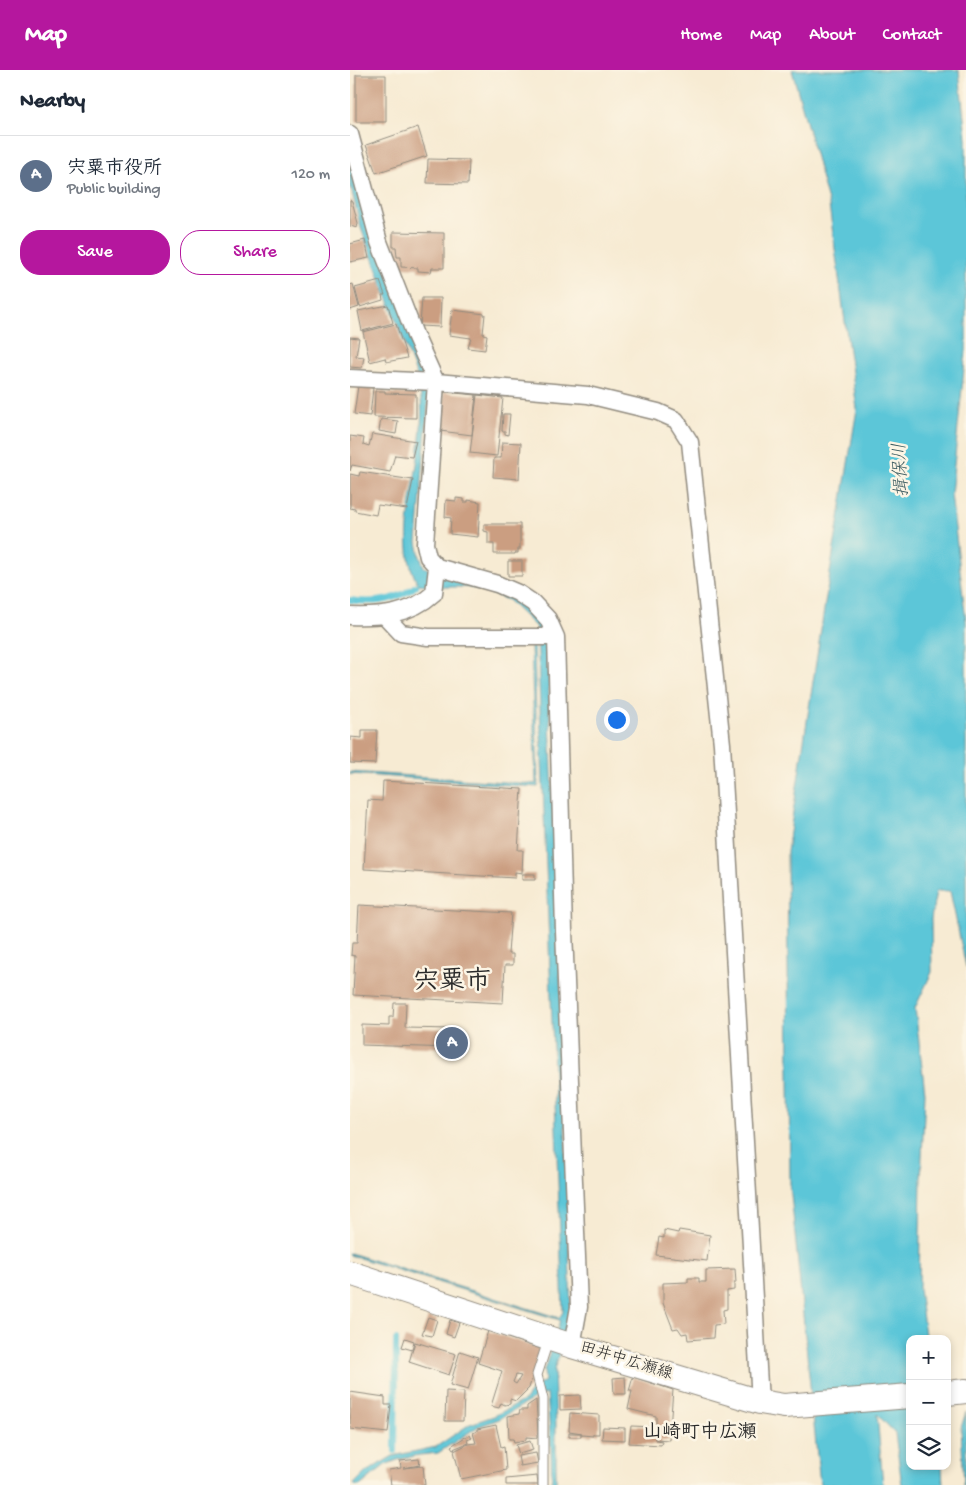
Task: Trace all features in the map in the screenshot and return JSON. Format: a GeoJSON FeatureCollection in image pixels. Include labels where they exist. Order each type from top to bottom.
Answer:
{"type":"FeatureCollection","features":[{"type":"Feature","properties":{"kind":"main road","name":"田井中広瀬線"},"geometry":{"type":"LineString","coordinates":[[350,1273],[572,1346],[760,1402],[784,1406],[906,1396]]}},
{"type":"Feature","properties":{"kind":"main road"},"geometry":{"type":"LineString","coordinates":[[951,1393],[966,1391]]}},
{"type":"Feature","properties":{"kind":"street"},"geometry":{"type":"LineString","coordinates":[[350,134],[379,242],[415,335],[436,382],[425,544],[428,557],[437,567],[497,584],[518,593],[533,603],[548,619],[556,637],[564,931],[579,1307],[572,1346]]}},
{"type":"Feature","properties":{"kind":"street"},"geometry":{"type":"LineString","coordinates":[[350,378],[436,382],[588,395],[658,412],[676,420],[690,442],[722,744],[760,1402]]}},
{"type":"Feature","properties":{"kind":"street"},"geometry":{"type":"LineString","coordinates":[[350,616],[384,616],[414,608],[434,593],[437,567]]}},
{"type":"Feature","properties":{"kind":"street"},"geometry":{"type":"LineString","coordinates":[[384,616],[401,634],[428,637],[556,637]]}},
{"type":"Feature","properties":{"kind":"lane"},"geometry":{"type":"LineString","coordinates":[[543,1485],[543,1399],[537,1374],[549,1338]]}},
{"type":"Feature","properties":{"kind":"water","name":"揖保川"},"geometry":{"type":"Polygon","coordinates":[[[792,70],[959,70],[966,139],[966,350],[951,494],[966,621],[966,967],[950,891],[936,891],[931,919],[932,972],[915,1008],[925,1093],[919,1289],[925,1335],[906,1335],[906,1470],[942,1470],[943,1485],[902,1485],[895,1433],[877,1414],[883,1485],[820,1485],[790,1184],[787,852],[857,409],[829,205],[792,70]]]}},
{"type":"Feature","properties":{"kind":"water"},"geometry":{"type":"Polygon","coordinates":[[[350,152],[429,392],[417,542],[424,567],[508,592],[544,623],[547,646],[561,998],[571,1313],[554,1370],[556,1485],[552,1485],[547,1393],[499,1419],[477,1427],[438,1453],[397,1460],[385,1465],[361,1485],[353,1485],[366,1472],[393,1456],[436,1447],[470,1424],[494,1416],[525,1400],[533,1389],[545,1381],[544,1371],[560,1320],[350,1255],[350,1253],[559,1318],[563,1312],[537,628],[508,600],[483,590],[418,584],[412,569],[408,553],[408,536],[422,412],[420,387],[361,228],[350,184],[350,152]]]}},
{"type":"Feature","properties":{"kind":"water"},"geometry":{"type":"Polygon","coordinates":[[[531,647],[534,647],[538,787],[350,774],[350,772],[536,784],[531,647]]]}},
{"type":"Feature","properties":{"kind":"water"},"geometry":{"type":"Polygon","coordinates":[[[966,1412],[966,1485],[964,1485],[961,1428],[966,1412]]]}},
{"type":"Feature","properties":{"kind":"building"},"geometry":{"type":"Polygon","coordinates":[[[356,75],[386,75],[386,122],[356,122],[356,75]]]}},
{"type":"Feature","properties":{"kind":"building"},"geometry":{"type":"Polygon","coordinates":[[[418,127],[427,156],[376,173],[366,145],[418,127]]]}},
{"type":"Feature","properties":{"kind":"building"},"geometry":{"type":"Polygon","coordinates":[[[428,159],[469,160],[468,184],[427,183],[428,159]]]}},
{"type":"Feature","properties":{"kind":"building"},"geometry":{"type":"Polygon","coordinates":[[[350,200],[352,201],[358,223],[357,228],[350,226],[350,200]]]}},
{"type":"Feature","properties":{"kind":"building"},"geometry":{"type":"Polygon","coordinates":[[[393,232],[444,233],[444,268],[432,268],[431,272],[418,271],[418,268],[401,267],[401,257],[397,257],[396,247],[393,247],[393,232]]]}},
{"type":"Feature","properties":{"kind":"building"},"geometry":{"type":"Polygon","coordinates":[[[365,240],[369,258],[350,262],[350,244],[365,240]]]}},
{"type":"Feature","properties":{"kind":"building"},"geometry":{"type":"Polygon","coordinates":[[[380,281],[385,295],[382,295],[383,300],[360,307],[355,288],[380,281]]]}},
{"type":"Feature","properties":{"kind":"building"},"geometry":{"type":"Polygon","coordinates":[[[353,284],[359,307],[350,310],[350,285],[353,284]]]}},
{"type":"Feature","properties":{"kind":"building"},"geometry":{"type":"Polygon","coordinates":[[[422,298],[441,298],[440,327],[420,326],[422,298]]]}},
{"type":"Feature","properties":{"kind":"building"},"geometry":{"type":"Polygon","coordinates":[[[388,305],[393,323],[362,331],[358,311],[388,305]]]}},
{"type":"Feature","properties":{"kind":"building"},"geometry":{"type":"Polygon","coordinates":[[[452,310],[485,314],[483,334],[487,335],[485,350],[468,348],[471,338],[449,335],[452,310]]]}},
{"type":"Feature","properties":{"kind":"building"},"geometry":{"type":"Polygon","coordinates":[[[396,324],[407,358],[386,362],[385,358],[370,362],[363,332],[396,324]]]}},
{"type":"Feature","properties":{"kind":"building"},"geometry":{"type":"Polygon","coordinates":[[[350,337],[359,338],[356,356],[364,357],[362,368],[350,367],[350,337]]]}},
{"type":"Feature","properties":{"kind":"building"},"geometry":{"type":"Polygon","coordinates":[[[358,386],[373,388],[370,416],[354,414],[358,386]]]}},
{"type":"Feature","properties":{"kind":"building"},"geometry":{"type":"Polygon","coordinates":[[[375,391],[416,394],[416,418],[374,417],[375,391]]]}},
{"type":"Feature","properties":{"kind":"building"},"geometry":{"type":"Polygon","coordinates":[[[444,392],[476,395],[472,435],[440,431],[444,392]]]}},
{"type":"Feature","properties":{"kind":"building"},"geometry":{"type":"Polygon","coordinates":[[[477,395],[503,398],[497,456],[470,453],[477,395]]]}},
{"type":"Feature","properties":{"kind":"building"},"geometry":{"type":"Polygon","coordinates":[[[503,414],[510,414],[508,435],[505,434],[505,431],[502,431],[503,414]]]}},
{"type":"Feature","properties":{"kind":"building"},"geometry":{"type":"Polygon","coordinates":[[[381,419],[398,421],[396,434],[379,431],[381,419]]]}},
{"type":"Feature","properties":{"kind":"building"},"geometry":{"type":"Polygon","coordinates":[[[372,434],[416,441],[412,457],[395,455],[390,472],[352,465],[350,471],[350,436],[364,438],[363,444],[369,446],[372,434]]]}},
{"type":"Feature","properties":{"kind":"building"},"geometry":{"type":"Polygon","coordinates":[[[502,442],[521,443],[519,479],[493,477],[494,458],[501,458],[502,442]]]}},
{"type":"Feature","properties":{"kind":"building"},"geometry":{"type":"Polygon","coordinates":[[[360,472],[413,480],[407,509],[378,505],[376,515],[355,511],[355,509],[350,508],[350,474],[359,476],[360,472]]]}},
{"type":"Feature","properties":{"kind":"building"},"geometry":{"type":"Polygon","coordinates":[[[456,498],[464,499],[464,502],[468,502],[468,500],[480,502],[478,537],[450,534],[451,518],[445,517],[446,500],[456,501],[456,498]]]}},
{"type":"Feature","properties":{"kind":"building"},"geometry":{"type":"Polygon","coordinates":[[[484,524],[520,524],[520,549],[518,549],[518,553],[494,554],[494,544],[488,544],[488,532],[484,531],[484,524]]]}},
{"type":"Feature","properties":{"kind":"building"},"geometry":{"type":"Polygon","coordinates":[[[508,561],[522,561],[522,576],[508,576],[508,561]]]}},
{"type":"Feature","properties":{"kind":"building"},"geometry":{"type":"Polygon","coordinates":[[[362,730],[377,730],[375,764],[350,763],[350,737],[362,738],[362,730]]]}},
{"type":"Feature","properties":{"kind":"building"},"geometry":{"type":"Polygon","coordinates":[[[383,781],[522,789],[518,850],[523,850],[522,873],[515,872],[515,878],[364,869],[368,800],[382,801],[383,781]]]}},
{"type":"Feature","properties":{"kind":"building"},"geometry":{"type":"Polygon","coordinates":[[[522,874],[535,874],[535,880],[522,880],[522,874]]]}},
{"type":"Feature","properties":{"kind":"building"},"geometry":{"type":"Polygon","coordinates":[[[359,905],[511,913],[508,954],[513,954],[513,965],[505,965],[503,1003],[353,995],[355,956],[351,955],[352,943],[357,943],[359,905]]]}},
{"type":"Feature","properties":{"kind":"building"},"geometry":{"type":"Polygon","coordinates":[[[394,1003],[406,1003],[405,1028],[452,1029],[451,1048],[362,1045],[362,1025],[389,1026],[389,1017],[393,1017],[394,1003]]]}},
{"type":"Feature","properties":{"kind":"building"},"geometry":{"type":"Polygon","coordinates":[[[664,1230],[678,1233],[679,1230],[710,1235],[707,1261],[656,1255],[659,1237],[664,1238],[664,1230]]]}},
{"type":"Feature","properties":{"kind":"building"},"geometry":{"type":"Polygon","coordinates":[[[735,1269],[736,1283],[734,1283],[734,1290],[727,1291],[727,1309],[723,1310],[724,1324],[714,1325],[713,1338],[688,1340],[687,1333],[682,1334],[678,1328],[673,1329],[663,1303],[663,1283],[688,1282],[688,1278],[699,1278],[699,1282],[706,1282],[706,1270],[735,1269]]]}},
{"type":"Feature","properties":{"kind":"building"},"geometry":{"type":"Polygon","coordinates":[[[428,1317],[437,1320],[432,1336],[422,1334],[428,1317]]]}},
{"type":"Feature","properties":{"kind":"building"},"geometry":{"type":"Polygon","coordinates":[[[450,1320],[459,1323],[454,1337],[446,1334],[450,1320]]]}},
{"type":"Feature","properties":{"kind":"building"},"geometry":{"type":"Polygon","coordinates":[[[488,1331],[541,1349],[529,1388],[516,1401],[510,1399],[510,1404],[505,1405],[501,1403],[499,1408],[491,1406],[502,1371],[478,1363],[488,1331]],[[516,1375],[513,1382],[516,1384],[521,1376],[516,1375]]]}},
{"type":"Feature","properties":{"kind":"building"},"geometry":{"type":"Polygon","coordinates":[[[405,1338],[414,1341],[412,1350],[402,1347],[405,1338]]]}},
{"type":"Feature","properties":{"kind":"building"},"geometry":{"type":"Polygon","coordinates":[[[415,1342],[456,1354],[449,1375],[409,1362],[415,1342]]]}},
{"type":"Feature","properties":{"kind":"building"},"geometry":{"type":"Polygon","coordinates":[[[460,1351],[478,1357],[468,1390],[450,1385],[460,1351]]]}},
{"type":"Feature","properties":{"kind":"building"},"geometry":{"type":"Polygon","coordinates":[[[625,1377],[626,1394],[614,1394],[613,1378],[625,1377]]]}},
{"type":"Feature","properties":{"kind":"building"},"geometry":{"type":"Polygon","coordinates":[[[633,1377],[673,1390],[669,1440],[656,1439],[656,1416],[628,1409],[632,1391],[629,1391],[633,1377]]]}},
{"type":"Feature","properties":{"kind":"building"},"geometry":{"type":"Polygon","coordinates":[[[446,1391],[464,1392],[463,1421],[445,1421],[446,1391]]]}},
{"type":"Feature","properties":{"kind":"building"},"geometry":{"type":"Polygon","coordinates":[[[350,1392],[385,1397],[385,1405],[391,1405],[388,1433],[350,1429],[350,1392]]]}},
{"type":"Feature","properties":{"kind":"building"},"geometry":{"type":"Polygon","coordinates":[[[580,1395],[581,1409],[560,1410],[560,1396],[580,1395]]]}},
{"type":"Feature","properties":{"kind":"building"},"geometry":{"type":"Polygon","coordinates":[[[536,1400],[537,1438],[526,1437],[526,1440],[514,1442],[513,1439],[509,1439],[508,1416],[519,1414],[520,1410],[527,1410],[527,1406],[536,1400]]]}},
{"type":"Feature","properties":{"kind":"building"},"geometry":{"type":"Polygon","coordinates":[[[570,1413],[599,1415],[599,1434],[593,1434],[593,1436],[582,1435],[582,1433],[569,1431],[570,1413]]]}},
{"type":"Feature","properties":{"kind":"building"},"geometry":{"type":"Polygon","coordinates":[[[496,1425],[501,1447],[504,1446],[506,1470],[461,1479],[454,1451],[468,1444],[476,1443],[473,1433],[477,1429],[496,1425]]]}},
{"type":"Feature","properties":{"kind":"building"},"geometry":{"type":"Polygon","coordinates":[[[631,1426],[655,1427],[655,1440],[662,1441],[661,1445],[629,1443],[631,1426]]]}},
{"type":"Feature","properties":{"kind":"building"},"geometry":{"type":"Polygon","coordinates":[[[603,1427],[625,1428],[625,1440],[602,1439],[603,1427]]]}},
{"type":"Feature","properties":{"kind":"building"},"geometry":{"type":"Polygon","coordinates":[[[569,1433],[581,1433],[581,1437],[569,1437],[569,1433]]]}},
{"type":"Feature","properties":{"kind":"building"},"geometry":{"type":"Polygon","coordinates":[[[470,1434],[472,1438],[467,1440],[468,1443],[453,1449],[451,1446],[470,1434]]]}},
{"type":"Feature","properties":{"kind":"building"},"geometry":{"type":"Polygon","coordinates":[[[530,1441],[533,1450],[519,1454],[516,1445],[530,1441]]]}},
{"type":"Feature","properties":{"kind":"building"},"geometry":{"type":"Polygon","coordinates":[[[536,1453],[538,1463],[520,1466],[518,1456],[536,1453]]]}},
{"type":"Feature","properties":{"kind":"building"},"geometry":{"type":"Polygon","coordinates":[[[419,1459],[420,1465],[403,1468],[423,1466],[425,1485],[391,1485],[389,1470],[401,1468],[400,1461],[419,1459]]]}},
{"type":"Feature","properties":{"kind":"building"},"geometry":{"type":"Polygon","coordinates":[[[537,1476],[538,1485],[506,1485],[506,1479],[537,1476]]]}},
{"type":"Feature","properties":{"kind":"waterway"},"geometry":{"type":"LineString","coordinates":[[350,600],[368,602],[384,600],[401,595],[416,586]]}},
{"type":"Feature","properties":{"kind":"waterway"},"geometry":{"type":"LineString","coordinates":[[395,1451],[396,1340]]}},
{"type":"Feature","properties":{"kind":"place","name":"宍粟市役所"},"geometry":{"type":"Point","coordinates":[452,1043]}},
{"type":"Feature","properties":{"kind":"district","name":"宍粟市"},"geometry":{"type":"Point","coordinates":[452,983]}},
{"type":"Feature","properties":{"kind":"district","name":"山崎町中広瀬"},"geometry":{"type":"Point","coordinates":[700,1433]}}]}
